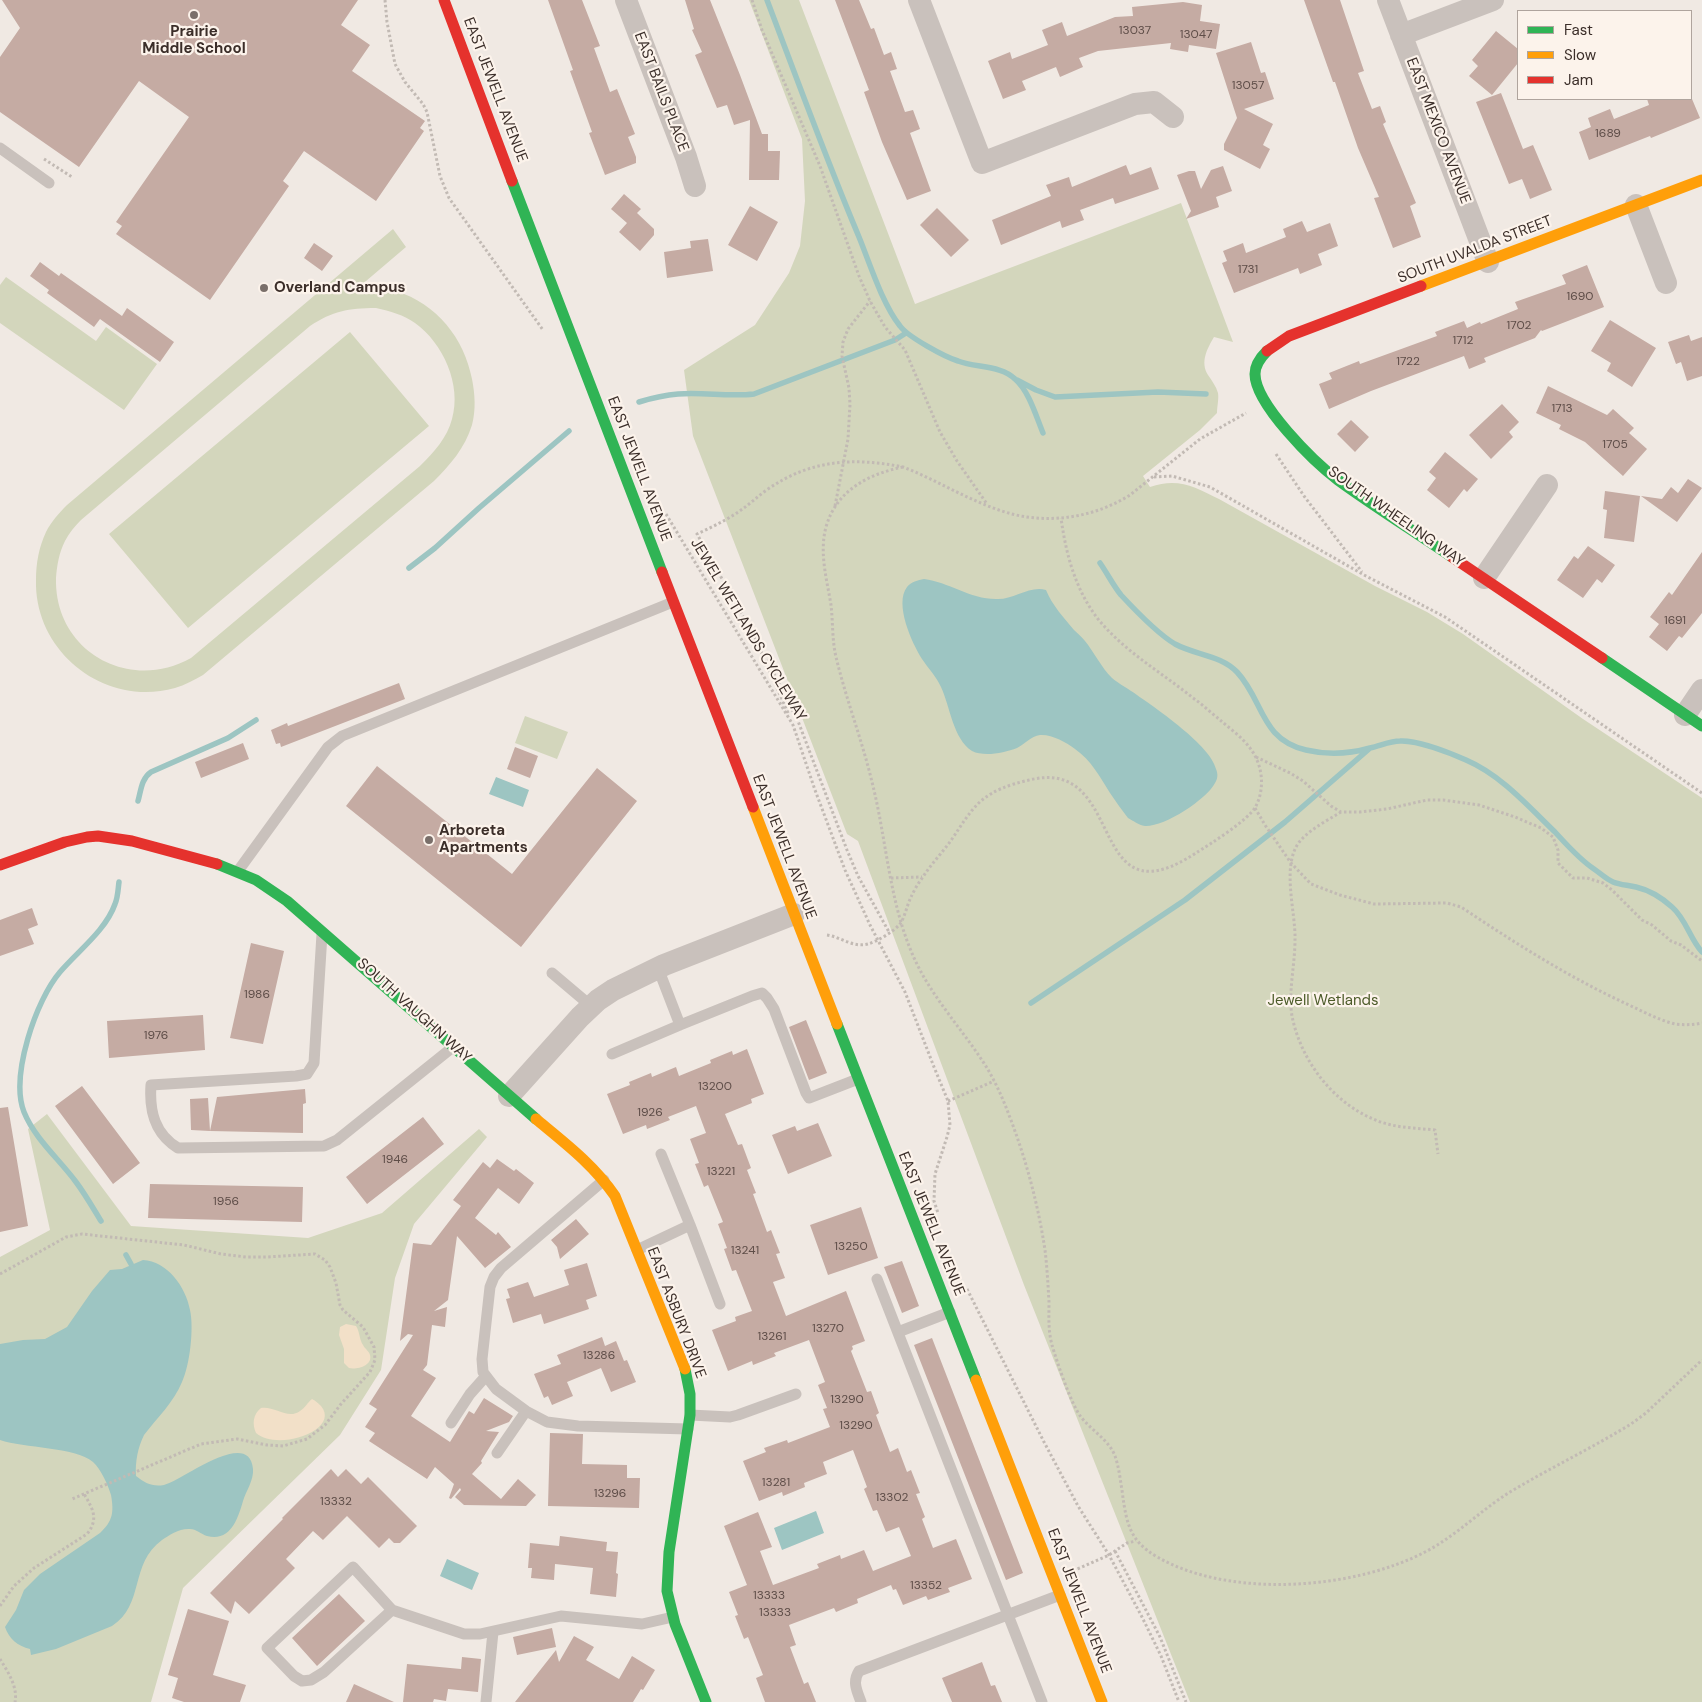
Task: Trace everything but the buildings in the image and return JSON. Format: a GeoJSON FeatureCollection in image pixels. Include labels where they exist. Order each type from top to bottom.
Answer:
{"type":"FeatureCollection","features":[{"type":"Feature","properties":{"kind":"street","name":"EAST JEWELL AVENUE"},"geometry":{"type":"LineString","coordinates":[[444,0],[794,914],[1102,1702]]}},
{"type":"Feature","properties":{"kind":"street","name":"EAST BAILS PLACE"},"geometry":{"type":"LineString","coordinates":[[626,0],[686,157],[694,186]]}},
{"type":"Feature","properties":{"kind":"street"},"geometry":{"type":"LineString","coordinates":[[919,0],[982,163],[1135,104],[1154,102],[1173,117]]}},
{"type":"Feature","properties":{"kind":"street","name":"EAST MEXICO AVENUE"},"geometry":{"type":"LineString","coordinates":[[1388,0],[1488,262]]}},
{"type":"Feature","properties":{"kind":"street"},"geometry":{"type":"LineString","coordinates":[[1401,35],[1493,0]]}},
{"type":"Feature","properties":{"kind":"street","name":"SOUTH UVALDA STREET"},"geometry":{"type":"LineString","coordinates":[[1263,355],[1278,341],[1288,336],[1702,180]]}},
{"type":"Feature","properties":{"kind":"street"},"geometry":{"type":"LineString","coordinates":[[1636,205],[1666,283]]}},
{"type":"Feature","properties":{"kind":"street","name":"SOUTH WHEELING WAY"},"geometry":{"type":"LineString","coordinates":[[1263,355],[1257,365],[1254,376],[1267,404],[1296,440],[1337,479],[1694,720]]}},
{"type":"Feature","properties":{"kind":"street"},"geometry":{"type":"LineString","coordinates":[[1484,578],[1547,485]]}},
{"type":"Feature","properties":{"kind":"street"},"geometry":{"type":"LineString","coordinates":[[1694,720],[1702,690]]}},
{"type":"Feature","properties":{"kind":"street","name":"SOUTH VAUGHN WAY"},"geometry":{"type":"LineString","coordinates":[[0,865],[65,842],[87,837],[101,837],[136,842],[238,871],[282,897],[323,930],[509,1096]]}},
{"type":"Feature","properties":{"kind":"street"},"geometry":{"type":"LineString","coordinates":[[509,1096],[562,1035],[591,1006],[613,990],[658,968],[794,914]]}},
{"type":"Feature","properties":{"kind":"street","name":"EAST ASBURY DRIVE"},"geometry":{"type":"LineString","coordinates":[[509,1096],[584,1160],[604,1180],[615,1196],[622,1208],[685,1370],[689,1388],[690,1415],[667,1575],[667,1597],[706,1702]]}},
{"type":"Feature","properties":{"kind":"lane"},"geometry":{"type":"LineString","coordinates":[[0,148],[49,183]]}},
{"type":"Feature","properties":{"kind":"lane"},"geometry":{"type":"LineString","coordinates":[[238,871],[328,746],[342,736],[673,601]]}},
{"type":"Feature","properties":{"kind":"lane"},"geometry":{"type":"LineString","coordinates":[[323,930],[314,1063],[307,1074],[151,1085],[151,1113],[167,1141],[178,1148],[324,1146],[337,1140],[454,1046]]}},
{"type":"Feature","properties":{"kind":"lane"},"geometry":{"type":"LineString","coordinates":[[658,968],[680,1025]]}},
{"type":"Feature","properties":{"kind":"lane"},"geometry":{"type":"LineString","coordinates":[[552,973],[591,1006]]}},
{"type":"Feature","properties":{"kind":"lane"},"geometry":{"type":"LineString","coordinates":[[612,1054],[762,993],[774,1009],[809,1098],[858,1079]]}},
{"type":"Feature","properties":{"kind":"lane"},"geometry":{"type":"LineString","coordinates":[[661,1154],[720,1304]]}},
{"type":"Feature","properties":{"kind":"lane"},"geometry":{"type":"LineString","coordinates":[[604,1180],[501,1268],[494,1277],[490,1288],[482,1359],[483,1372],[496,1389],[526,1411],[547,1422],[578,1426],[688,1429]]}},
{"type":"Feature","properties":{"kind":"lane"},"geometry":{"type":"LineString","coordinates":[[637,1250],[690,1225]]}},
{"type":"Feature","properties":{"kind":"lane"},"geometry":{"type":"LineString","coordinates":[[877,1279],[1042,1702]]}},
{"type":"Feature","properties":{"kind":"lane"},"geometry":{"type":"LineString","coordinates":[[898,1332],[950,1312]]}},
{"type":"Feature","properties":{"kind":"lane"},"geometry":{"type":"LineString","coordinates":[[451,1423],[474,1389],[486,1376]]}},
{"type":"Feature","properties":{"kind":"lane"},"geometry":{"type":"LineString","coordinates":[[690,1415],[738,1416],[796,1394]]}},
{"type":"Feature","properties":{"kind":"lane"},"geometry":{"type":"LineString","coordinates":[[497,1453],[526,1411]]}},
{"type":"Feature","properties":{"kind":"lane"},"geometry":{"type":"LineString","coordinates":[[392,1610],[324,1672],[311,1680],[302,1681],[294,1676],[267,1648],[353,1567],[392,1610],[464,1634],[475,1635],[493,1632],[561,1616],[642,1624],[673,1617]]}},
{"type":"Feature","properties":{"kind":"lane"},"geometry":{"type":"LineString","coordinates":[[862,1702],[854,1683],[858,1671],[1060,1594]]}},
{"type":"Feature","properties":{"kind":"lane"},"geometry":{"type":"LineString","coordinates":[[486,1702],[493,1632]]}},
{"type":"Feature","properties":{"kind":"path"},"geometry":{"type":"LineString","coordinates":[[385,0],[395,64],[404,82],[424,104],[443,186],[449,198],[545,332]]}},
{"type":"Feature","properties":{"kind":"path"},"geometry":{"type":"LineString","coordinates":[[752,0],[762,30],[820,166],[859,276],[870,301],[885,327],[905,350],[940,432],[987,505]]}},
{"type":"Feature","properties":{"kind":"path"},"geometry":{"type":"LineString","coordinates":[[870,301],[848,329],[843,342],[842,356],[849,388],[850,404],[848,439],[834,507],[827,523],[824,538],[824,560],[836,656],[872,780],[901,923],[915,959],[928,983],[985,1064],[994,1080],[1011,1121],[1030,1175],[1044,1249],[1048,1285],[1048,1327],[1055,1355],[1074,1405],[1082,1417],[1113,1450],[1120,1478],[1125,1519],[1136,1541],[1168,1563],[1210,1578],[1234,1582],[1296,1583],[1348,1578],[1375,1572],[1424,1552],[1449,1537],[1496,1501],[1632,1424],[1702,1360]]}},
{"type":"Feature","properties":{"kind":"path"},"geometry":{"type":"LineString","coordinates":[[888,932],[847,850],[798,721],[755,638],[697,534],[727,520],[769,488],[796,473],[829,463],[845,461],[885,463],[903,467],[987,505],[1022,516],[1061,518],[1091,513],[1119,502],[1154,477],[1200,439],[1247,412],[1267,404]]}},
{"type":"Feature","properties":{"kind":"path"},"geometry":{"type":"LineString","coordinates":[[1247,412],[1252,419]]}},
{"type":"Feature","properties":{"kind":"path"},"geometry":{"type":"LineString","coordinates":[[1275,453],[1304,496],[1364,575]]}},
{"type":"Feature","properties":{"kind":"path"},"geometry":{"type":"LineString","coordinates":[[834,507],[848,491],[862,480],[885,470],[903,467]]}},
{"type":"Feature","properties":{"kind":"path"},"geometry":{"type":"LineString","coordinates":[[1154,477],[1172,476],[1210,487],[1364,575],[1445,617],[1702,793]]}},
{"type":"Feature","properties":{"kind":"path","name":"JEWEL WETLANDS CYCLEWAY"},"geometry":{"type":"LineString","coordinates":[[662,509],[793,725],[845,870],[905,992],[948,1101],[950,1125],[935,1174],[934,1201],[938,1215]]}},
{"type":"Feature","properties":{"kind":"path"},"geometry":{"type":"LineString","coordinates":[[820,934],[833,936],[858,945],[868,944],[878,940],[901,923],[911,897],[923,877],[971,810],[989,794],[1001,788],[1034,779],[1050,777],[1062,779],[1073,784],[1091,804],[1114,846],[1123,858],[1132,867],[1156,872],[1167,869],[1193,855],[1241,822],[1255,808],[1262,786],[1260,766],[1250,747],[1192,697],[1139,658],[1099,619],[1084,598],[1073,574],[1065,545],[1061,518]]}},
{"type":"Feature","properties":{"kind":"path"},"geometry":{"type":"LineString","coordinates":[[755,638],[793,725]]}},
{"type":"Feature","properties":{"kind":"path"},"geometry":{"type":"LineString","coordinates":[[1256,757],[1303,781],[1331,806],[1342,812],[1387,809],[1427,800],[1443,800],[1479,805],[1541,828],[1553,837],[1558,850],[1558,862],[1573,878],[1587,878],[1602,883],[1612,890],[1642,920],[1702,961]]}},
{"type":"Feature","properties":{"kind":"path"},"geometry":{"type":"LineString","coordinates":[[1255,808],[1291,863],[1311,884],[1326,891],[1374,904],[1447,904],[1461,908],[1533,954],[1613,998],[1676,1024],[1692,1025],[1702,1023]]}},
{"type":"Feature","properties":{"kind":"path"},"geometry":{"type":"LineString","coordinates":[[1342,812],[1312,831],[1294,849],[1290,883],[1296,936],[1292,983],[1292,1016],[1301,1046],[1321,1077],[1345,1103],[1378,1121],[1396,1126],[1435,1130],[1438,1154]]}},
{"type":"Feature","properties":{"kind":"path"},"geometry":{"type":"LineString","coordinates":[[891,878],[923,877]]}},
{"type":"Feature","properties":{"kind":"path"},"geometry":{"type":"LineString","coordinates":[[948,1101],[994,1080]]}},
{"type":"Feature","properties":{"kind":"path"},"geometry":{"type":"LineString","coordinates":[[0,1274],[66,1237],[82,1234],[184,1245],[231,1255],[266,1258],[310,1253],[320,1256],[325,1260],[333,1274],[340,1305],[343,1310],[364,1327],[376,1354],[370,1372],[314,1435],[293,1444],[276,1446],[237,1439],[213,1441],[190,1447],[72,1499]]}},
{"type":"Feature","properties":{"kind":"path"},"geometry":{"type":"LineString","coordinates":[[965,1282],[1065,1482],[1109,1554],[1150,1633],[1179,1702]]}},
{"type":"Feature","properties":{"kind":"path"},"geometry":{"type":"LineString","coordinates":[[0,1606],[14,1586],[34,1568],[87,1534],[93,1526],[93,1512],[84,1494]]}},
{"type":"Feature","properties":{"kind":"path"},"geometry":{"type":"LineString","coordinates":[[1055,1580],[1115,1551],[1127,1543],[1136,1541]]}},
{"type":"Feature","properties":{"kind":"path"},"geometry":{"type":"LineString","coordinates":[[1115,1551],[1160,1637],[1186,1702]]}},
{"type":"Feature","properties":{"kind":"path"},"geometry":{"type":"LineString","coordinates":[[0,1659],[14,1684],[17,1695],[15,1702]]}},
{"type":"Feature","properties":{"kind":"green space","name":"Jewell Wetlands"},"geometry":{"type":"Polygon","coordinates":[[[749,0],[799,0],[915,304],[1181,203],[1233,342],[1214,337],[1205,356],[1206,370],[1218,393],[1217,413],[1200,430],[1143,476],[1150,487],[1160,484],[1178,483],[1194,487],[1375,586],[1427,612],[1463,634],[1583,719],[1702,798],[1702,1702],[1190,1702],[1024,1285],[858,841],[847,834],[693,436],[684,370],[755,325],[789,273],[800,246],[805,201],[802,139],[749,0]]]}},
{"type":"Feature","properties":{"kind":"green space"},"geometry":{"type":"Polygon","coordinates":[[[393,229],[406,247],[359,287],[396,291],[424,304],[436,314],[446,324],[463,350],[473,385],[474,414],[469,433],[456,456],[434,481],[203,675],[175,688],[149,692],[123,690],[100,682],[78,668],[61,651],[47,630],[39,606],[36,580],[37,561],[41,543],[46,532],[67,505],[393,229]],[[376,308],[341,311],[310,326],[81,520],[68,535],[63,546],[56,578],[59,604],[68,626],[81,645],[100,658],[121,667],[143,671],[167,668],[191,658],[420,466],[430,455],[443,439],[452,419],[454,392],[448,366],[442,353],[425,331],[406,318],[376,308]]]}},
{"type":"Feature","properties":{"kind":"green space"},"geometry":{"type":"Polygon","coordinates":[[[6,277],[96,341],[106,327],[157,364],[124,410],[0,323],[0,285],[6,277]]]}},
{"type":"Feature","properties":{"kind":"green space"},"geometry":{"type":"Polygon","coordinates":[[[350,332],[429,426],[188,628],[109,534],[350,332]]]}},
{"type":"Feature","properties":{"kind":"green space"},"geometry":{"type":"Polygon","coordinates":[[[525,716],[568,732],[557,759],[515,743],[525,716]]]}},
{"type":"Feature","properties":{"kind":"green space"},"geometry":{"type":"Polygon","coordinates":[[[47,1114],[131,1226],[308,1238],[382,1213],[479,1129],[487,1137],[414,1224],[395,1278],[381,1370],[340,1435],[183,1588],[151,1702],[0,1702],[0,1257],[50,1230],[28,1129],[47,1114]]]}},
{"type":"Feature","properties":{"kind":"sand"},"geometry":{"type":"Polygon","coordinates":[[[346,1324],[356,1326],[362,1343],[369,1354],[369,1362],[363,1366],[349,1368],[344,1363],[344,1349],[339,1335],[340,1327],[346,1324]]]}},
{"type":"Feature","properties":{"kind":"sand"},"geometry":{"type":"Polygon","coordinates":[[[312,1399],[321,1406],[325,1415],[322,1423],[315,1430],[304,1436],[278,1440],[266,1438],[256,1433],[254,1419],[256,1413],[261,1408],[291,1414],[302,1410],[312,1399]]]}},
{"type":"Feature","properties":{"kind":"water"},"geometry":{"type":"Polygon","coordinates":[[[924,579],[988,599],[1010,597],[1034,589],[1046,590],[1058,611],[1085,641],[1112,678],[1182,729],[1204,750],[1212,760],[1217,773],[1217,779],[1210,790],[1184,811],[1163,822],[1145,826],[1128,818],[1099,775],[1081,753],[1058,739],[1040,735],[1017,748],[994,754],[982,754],[972,751],[960,739],[941,687],[918,652],[909,634],[903,613],[902,603],[907,587],[924,579]]]}},
{"type":"Feature","properties":{"kind":"water"},"geometry":{"type":"Polygon","coordinates":[[[496,777],[529,790],[523,807],[489,794],[496,777]]]}},
{"type":"Feature","properties":{"kind":"water"},"geometry":{"type":"Polygon","coordinates":[[[143,1260],[152,1261],[160,1265],[180,1284],[190,1310],[191,1336],[185,1375],[170,1403],[144,1435],[137,1455],[136,1476],[149,1484],[164,1485],[214,1460],[240,1453],[249,1457],[253,1469],[250,1485],[236,1521],[228,1532],[215,1537],[207,1536],[192,1529],[186,1529],[175,1532],[165,1538],[152,1550],[140,1572],[129,1607],[112,1626],[56,1649],[31,1655],[30,1649],[15,1641],[5,1627],[16,1610],[24,1590],[40,1574],[100,1533],[112,1516],[112,1501],[110,1491],[101,1473],[93,1462],[85,1457],[74,1453],[0,1440],[0,1344],[45,1339],[67,1327],[92,1291],[110,1270],[122,1269],[143,1260]]]}},
{"type":"Feature","properties":{"kind":"water"},"geometry":{"type":"Polygon","coordinates":[[[816,1511],[824,1533],[782,1550],[774,1528],[816,1511]]]}},
{"type":"Feature","properties":{"kind":"water"},"geometry":{"type":"Polygon","coordinates":[[[447,1559],[479,1573],[472,1590],[440,1576],[447,1559]]]}},
{"type":"Feature","properties":{"kind":"waterway"},"geometry":{"type":"LineString","coordinates":[[767,0],[877,283],[894,317],[900,326],[911,336],[952,359],[996,369],[1009,374],[1024,390],[1032,404],[1043,433]]}},
{"type":"Feature","properties":{"kind":"waterway"},"geometry":{"type":"LineString","coordinates":[[639,402],[678,394],[754,394],[895,340],[906,333]]}},
{"type":"Feature","properties":{"kind":"waterway"},"geometry":{"type":"LineString","coordinates":[[1017,380],[1055,397],[1158,392],[1206,394]]}},
{"type":"Feature","properties":{"kind":"waterway"},"geometry":{"type":"LineString","coordinates":[[409,568],[435,548],[569,431]]}},
{"type":"Feature","properties":{"kind":"waterway"},"geometry":{"type":"LineString","coordinates":[[1100,563],[1121,595],[1161,634],[1183,648],[1231,666],[1246,683],[1271,728],[1291,745],[1314,752],[1346,753],[1392,742],[1407,741],[1443,751],[1479,766],[1514,792],[1578,856],[1605,878],[1616,883],[1646,890],[1668,904],[1681,917],[1702,952]]}},
{"type":"Feature","properties":{"kind":"waterway"},"geometry":{"type":"LineString","coordinates":[[138,801],[143,782],[151,772],[228,738],[256,720]]}},
{"type":"Feature","properties":{"kind":"waterway"},"geometry":{"type":"LineString","coordinates":[[1031,1003],[1185,900],[1285,822],[1369,749]]}},
{"type":"Feature","properties":{"kind":"waterway"},"geometry":{"type":"LineString","coordinates":[[101,1221],[76,1182],[34,1131],[24,1112],[20,1079],[28,1039],[42,1001],[60,972],[91,940],[111,914],[116,901],[119,882]]}},
{"type":"Feature","properties":{"kind":"waterway"},"geometry":{"type":"LineString","coordinates":[[126,1255],[131,1264]]}},
{"type":"Feature","properties":{"kind":"traffic: fast"},"geometry":{"type":"LineString","coordinates":[[512,181],[662,572]]}},
{"type":"Feature","properties":{"kind":"traffic: fast"},"geometry":{"type":"LineString","coordinates":[[1267,351],[1256,367],[1255,374],[1258,386],[1265,401],[1288,432],[1315,460],[1338,480],[1452,557]]}},
{"type":"Feature","properties":{"kind":"traffic: fast"},"geometry":{"type":"LineString","coordinates":[[1602,658],[1702,726]]}},
{"type":"Feature","properties":{"kind":"traffic: fast"},"geometry":{"type":"LineString","coordinates":[[217,864],[256,880],[287,901],[536,1119]]}},
{"type":"Feature","properties":{"kind":"traffic: fast"},"geometry":{"type":"LineString","coordinates":[[837,1024],[976,1380]]}},
{"type":"Feature","properties":{"kind":"traffic: fast"},"geometry":{"type":"LineString","coordinates":[[685,1369],[690,1394],[690,1415],[669,1552],[667,1591],[675,1624],[706,1702]]}},
{"type":"Feature","properties":{"kind":"traffic: slow"},"geometry":{"type":"LineString","coordinates":[[1421,286],[1702,180]]}},
{"type":"Feature","properties":{"kind":"traffic: slow"},"geometry":{"type":"LineString","coordinates":[[753,807],[837,1024]]}},
{"type":"Feature","properties":{"kind":"traffic: slow"},"geometry":{"type":"LineString","coordinates":[[536,1119],[588,1164],[615,1196],[685,1369]]}},
{"type":"Feature","properties":{"kind":"traffic: slow"},"geometry":{"type":"LineString","coordinates":[[976,1380],[1102,1702]]}},
{"type":"Feature","properties":{"kind":"traffic: jam"},"geometry":{"type":"LineString","coordinates":[[444,0],[512,181]]}},
{"type":"Feature","properties":{"kind":"traffic: jam"},"geometry":{"type":"LineString","coordinates":[[1267,351],[1289,336],[1421,286]]}},
{"type":"Feature","properties":{"kind":"traffic: jam"},"geometry":{"type":"LineString","coordinates":[[1452,557],[1602,658]]}},
{"type":"Feature","properties":{"kind":"traffic: jam"},"geometry":{"type":"LineString","coordinates":[[662,572],[753,807]]}},
{"type":"Feature","properties":{"kind":"traffic: jam"},"geometry":{"type":"LineString","coordinates":[[0,865],[65,842],[98,836],[132,841],[217,864]]}},
{"type":"Feature","properties":{"kind":"place","name":"Prairie Middle School"},"geometry":{"type":"Point","coordinates":[194,15]}},
{"type":"Feature","properties":{"kind":"place","name":"Overland Campus"},"geometry":{"type":"Point","coordinates":[264,288]}},
{"type":"Feature","properties":{"kind":"place","name":"Arboreta Apartments"},"geometry":{"type":"Point","coordinates":[429,840]}}]}
